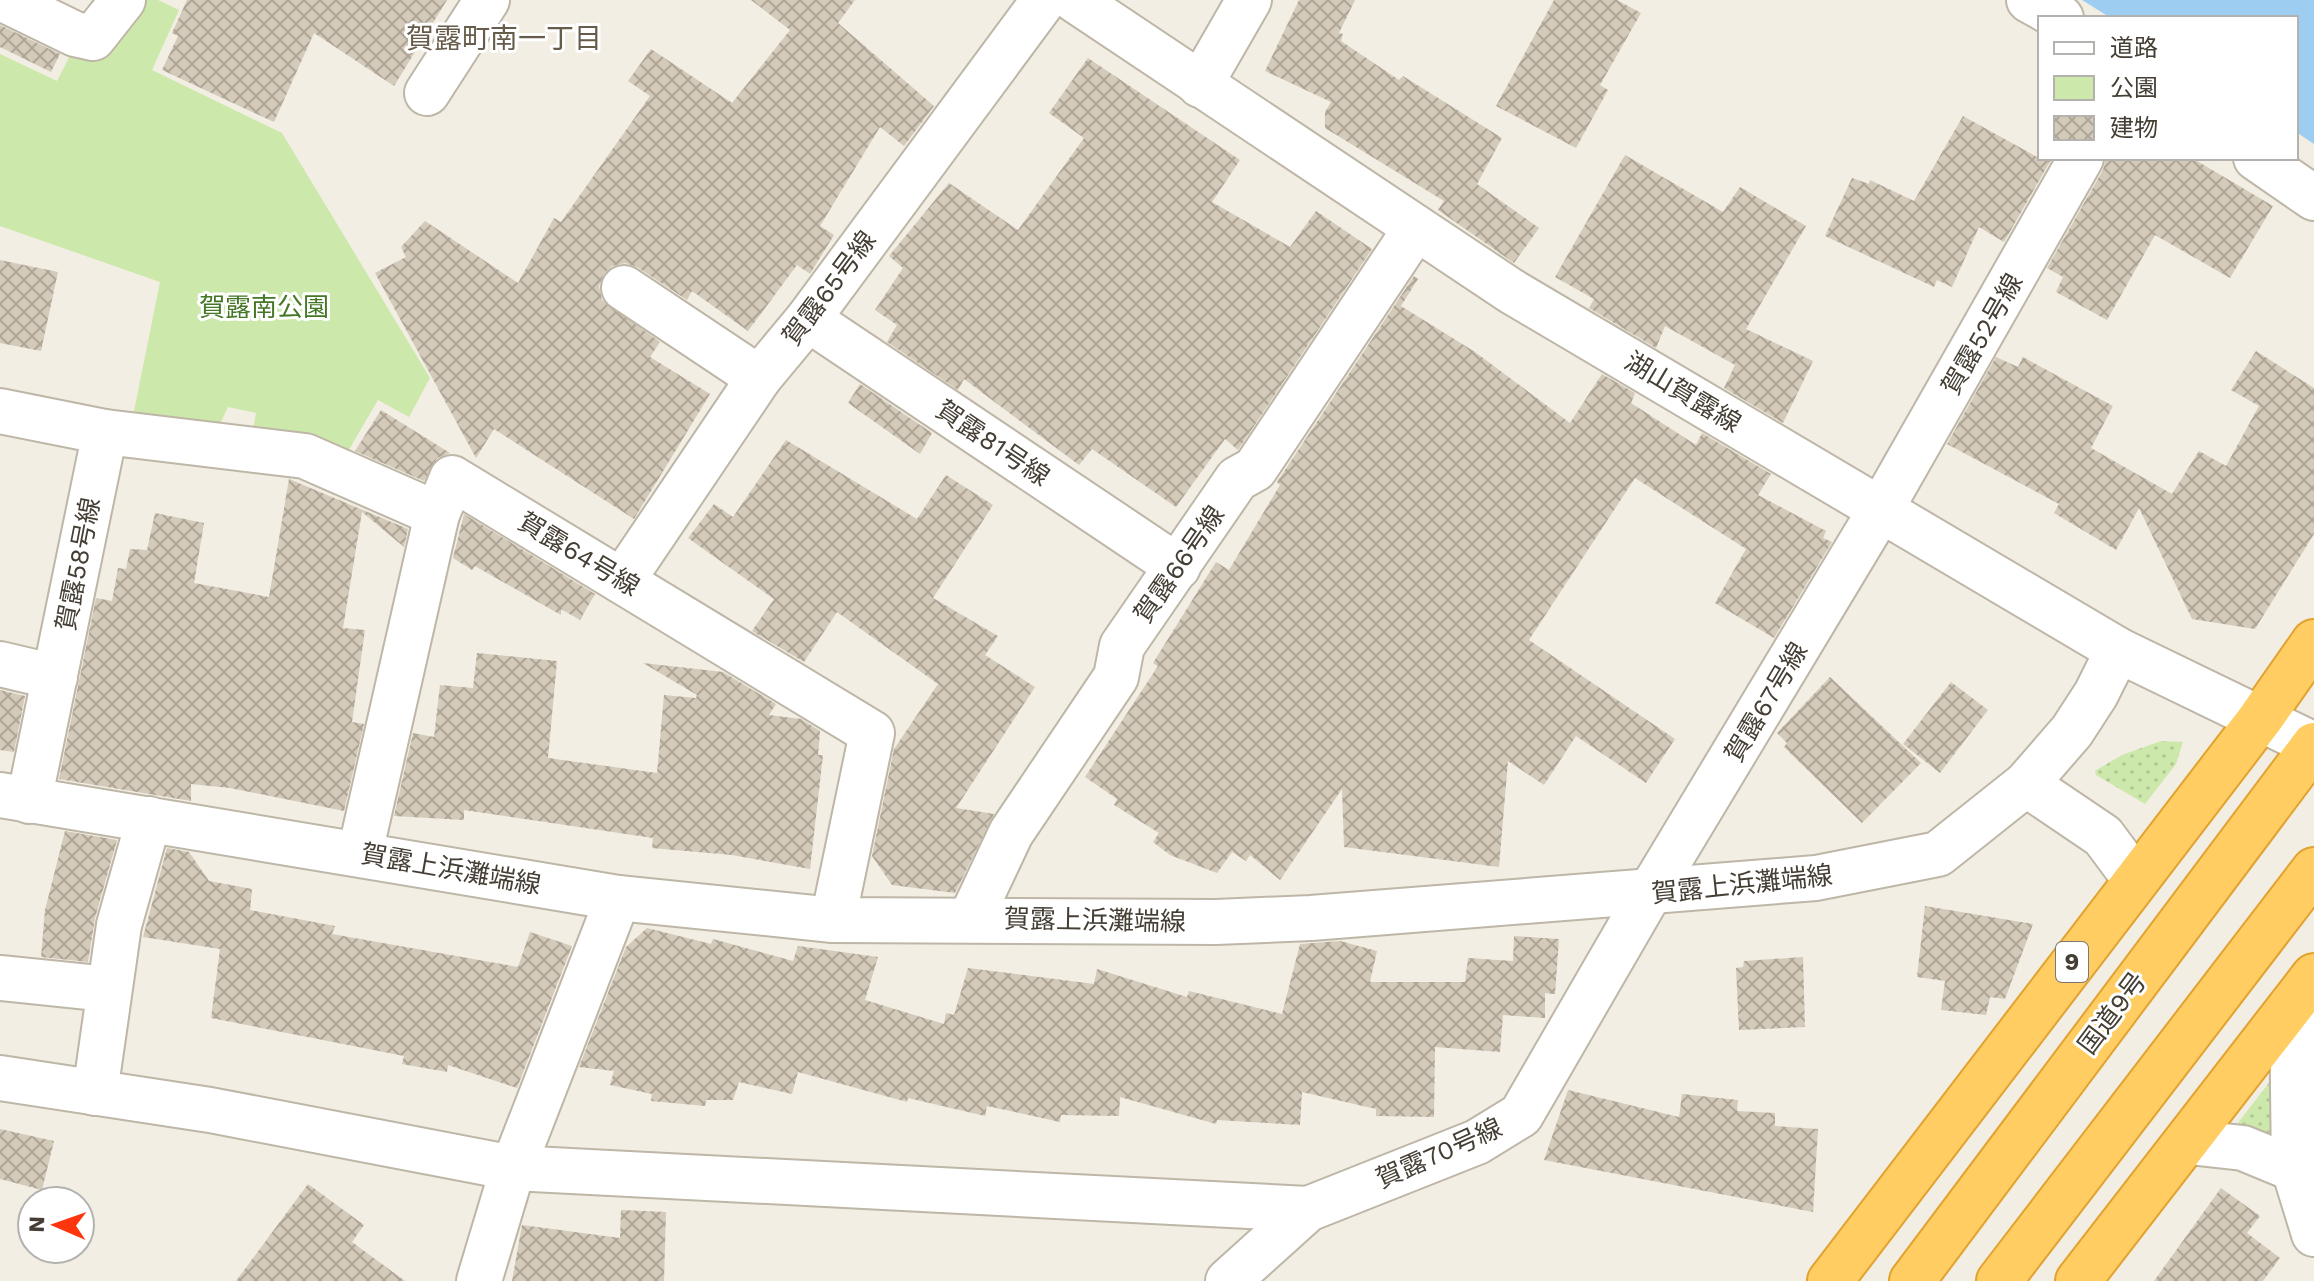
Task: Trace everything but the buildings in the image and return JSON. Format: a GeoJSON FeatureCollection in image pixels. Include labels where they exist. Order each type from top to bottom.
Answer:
{"type":"FeatureCollection","features":[{"type":"Feature","properties":{"kind":"highway","name":"9"},"geometry":{"type":"LineString","coordinates":[[1830,1281],[2135,879],[2294,735],[2314,642]]}},
{"type":"Feature","properties":{"kind":"highway","name":"国道9号"},"geometry":{"type":"LineString","coordinates":[[1912,1281],[2294,735]]}},
{"type":"Feature","properties":{"kind":"highway"},"geometry":{"type":"LineString","coordinates":[[1999,1281],[2314,870]]}},
{"type":"Feature","properties":{"kind":"highway"},"geometry":{"type":"LineString","coordinates":[[2078,1281],[2189,1142],[2303,990]]}},
{"type":"Feature","properties":{"kind":"street"},"geometry":{"type":"LineString","coordinates":[[5,0],[75,34],[93,38],[123,0]]}},
{"type":"Feature","properties":{"kind":"street"},"geometry":{"type":"LineString","coordinates":[[427,93],[487,0]]}},
{"type":"Feature","properties":{"kind":"street","name":"賀露65号線"},"geometry":{"type":"LineString","coordinates":[[622,581],[759,378],[808,319],[1044,0]]}},
{"type":"Feature","properties":{"kind":"street","name":"湖山賀露線"},"geometry":{"type":"LineString","coordinates":[[1075,0],[1511,291],[2118,650],[2294,735]]}},
{"type":"Feature","properties":{"kind":"street"},"geometry":{"type":"LineString","coordinates":[[1200,85],[1249,0]]}},
{"type":"Feature","properties":{"kind":"street"},"geometry":{"type":"LineString","coordinates":[[2029,0],[2057,16]]}},
{"type":"Feature","properties":{"kind":"street","name":"賀露52号線"},"geometry":{"type":"LineString","coordinates":[[1881,509],[2080,160]]}},
{"type":"Feature","properties":{"kind":"street"},"geometry":{"type":"LineString","coordinates":[[2259,160],[2314,198]]}},
{"type":"Feature","properties":{"kind":"street","name":"賀露66号線"},"geometry":{"type":"LineString","coordinates":[[971,918],[1011,833],[1116,677],[1122,646],[1237,479],[1255,469],[1416,228]]}},
{"type":"Feature","properties":{"kind":"street"},"geometry":{"type":"LineString","coordinates":[[624,288],[759,378]]}},
{"type":"Feature","properties":{"kind":"street","name":"賀露81号線"},"geometry":{"type":"LineString","coordinates":[[808,319],[1178,567]]}},
{"type":"Feature","properties":{"kind":"street"},"geometry":{"type":"LineString","coordinates":[[0,411],[105,432],[305,456],[437,514]]}},
{"type":"Feature","properties":{"kind":"street","name":"賀露58号線"},"geometry":{"type":"LineString","coordinates":[[15,798],[55,677],[105,432]]}},
{"type":"Feature","properties":{"kind":"street","name":"賀露64号線"},"geometry":{"type":"LineString","coordinates":[[360,853],[437,514],[452,478],[872,733],[833,920]]}},
{"type":"Feature","properties":{"kind":"street","name":"賀露67号線"},"geometry":{"type":"LineString","coordinates":[[1649,894],[1881,509]]}},
{"type":"Feature","properties":{"kind":"street","name":"賀露上浜灘端線"},"geometry":{"type":"LineString","coordinates":[[15,798],[618,898],[833,920],[971,918],[1216,922],[1649,894],[1816,878],[1938,854],[2026,784],[2072,731],[2096,694],[2118,650]]}},
{"type":"Feature","properties":{"kind":"street"},"geometry":{"type":"LineString","coordinates":[[0,664],[55,677]]}},
{"type":"Feature","properties":{"kind":"street"},"geometry":{"type":"LineString","coordinates":[[2026,784],[2103,836],[2135,879]]}},
{"type":"Feature","properties":{"kind":"street"},"geometry":{"type":"LineString","coordinates":[[95,1093],[119,925],[149,819]]}},
{"type":"Feature","properties":{"kind":"street","name":"賀露70号線"},"geometry":{"type":"LineString","coordinates":[[1228,1281],[1308,1209],[1477,1142],[1521,1115],[1649,894]]}},
{"type":"Feature","properties":{"kind":"street"},"geometry":{"type":"LineString","coordinates":[[479,1281],[513,1168],[618,898]]}},
{"type":"Feature","properties":{"kind":"street"},"geometry":{"type":"LineString","coordinates":[[0,978],[108,989]]}},
{"type":"Feature","properties":{"kind":"street"},"geometry":{"type":"LineString","coordinates":[[2303,990],[2304,1154],[2314,1234]]}},
{"type":"Feature","properties":{"kind":"street"},"geometry":{"type":"LineString","coordinates":[[0,1078],[210,1110],[513,1168],[1308,1209]]}},
{"type":"Feature","properties":{"kind":"street"},"geometry":{"type":"LineString","coordinates":[[2189,1142],[2304,1154]]}},
{"type":"Feature","properties":{"kind":"green space","name":"賀露南公園"},"geometry":{"type":"Polygon","coordinates":[[[136,0],[158,0],[179,10],[152,70],[282,133],[430,378],[409,417],[378,400],[347,453],[253,429],[256,413],[228,407],[220,424],[132,421],[160,282],[0,226],[0,54],[57,81],[75,46],[136,0]]]}},
{"type":"Feature","properties":{"kind":"green space"},"geometry":{"type":"Polygon","coordinates":[[[2161,741],[2183,742],[2176,764],[2145,804],[2096,775],[2095,771],[2122,755],[2161,741]]]}},
{"type":"Feature","properties":{"kind":"green space"},"geometry":{"type":"Polygon","coordinates":[[[2282,1066],[2280,1144],[2234,1128],[2282,1066]]]}},
{"type":"Feature","properties":{"kind":"water"},"geometry":{"type":"Polygon","coordinates":[[[2082,0],[2314,0],[2314,144],[2298,133],[2298,16],[2108,16],[2082,0]]]}},
{"type":"Feature","properties":{"kind":"district","name":"賀露町南一丁目"},"geometry":{"type":"Point","coordinates":[504,38]}}]}
